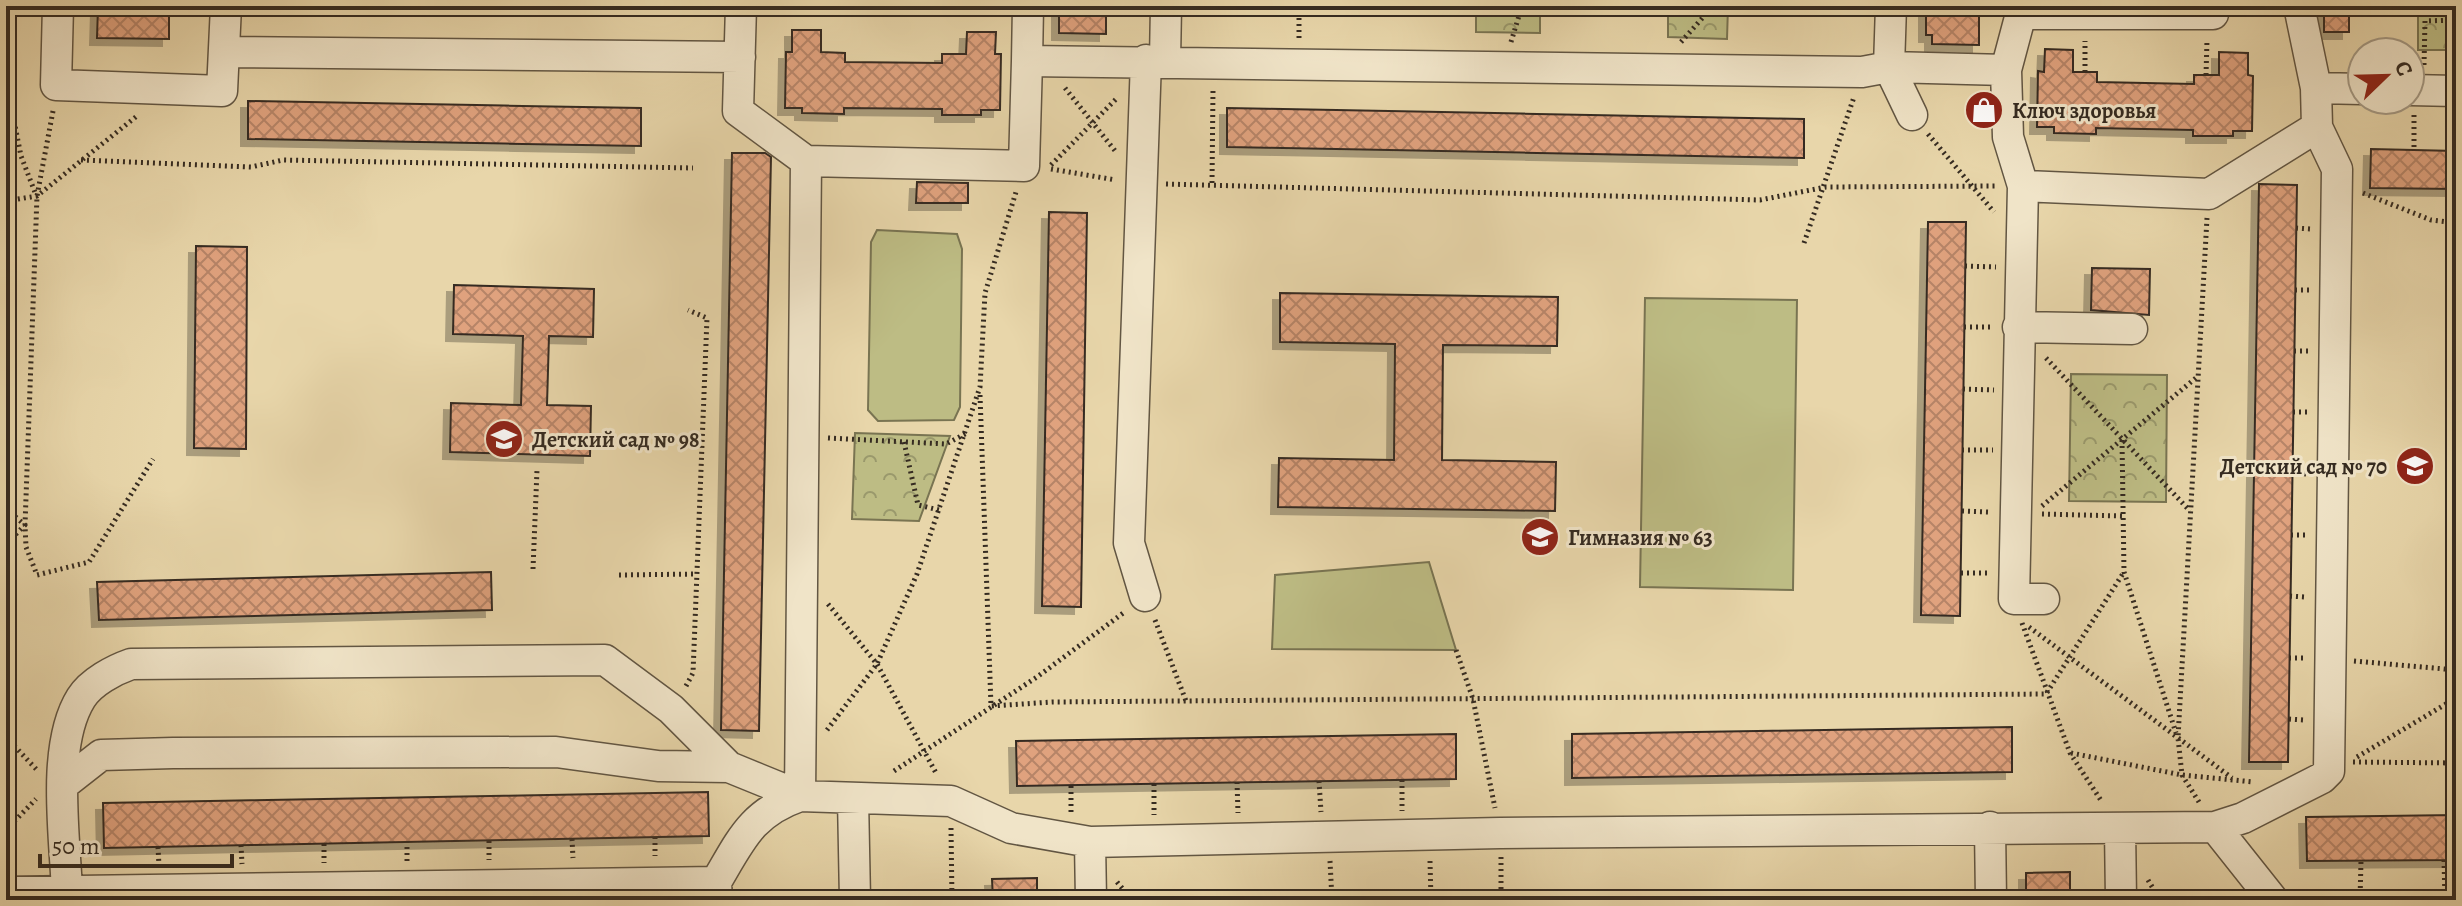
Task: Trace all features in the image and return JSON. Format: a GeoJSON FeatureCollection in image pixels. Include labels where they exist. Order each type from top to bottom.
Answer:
{"type":"FeatureCollection","features":[{"type":"Feature","properties":{"kind":"lane"},"geometry":{"type":"LineString","coordinates":[[58,6],[56,85],[222,91],[226,6]]}},
{"type":"Feature","properties":{"kind":"lane"},"geometry":{"type":"LineString","coordinates":[[741,6],[738,111],[806,161],[1025,177],[1034,60],[1028,6]]}},
{"type":"Feature","properties":{"kind":"lane"},"geometry":{"type":"LineString","coordinates":[[1145,596],[1129,543],[1141,184],[1155,60],[1166,6]]}},
{"type":"Feature","properties":{"kind":"lane"},"geometry":{"type":"LineString","coordinates":[[1876,70],[1891,6]]}},
{"type":"Feature","properties":{"kind":"lane"},"geometry":{"type":"LineString","coordinates":[[2044,599],[2018,610],[2018,327],[2023,186],[2008,137],[2006,70],[2023,10],[2213,14],[2213,6]]}},
{"type":"Feature","properties":{"kind":"lane"},"geometry":{"type":"LineString","coordinates":[[52,789],[101,755],[556,752],[658,766],[729,767],[800,796],[951,801],[1011,828],[1090,842],[1500,833],[2215,827],[2243,818],[2329,771],[2337,169],[2317,127],[2316,88],[2299,6]]}},
{"type":"Feature","properties":{"kind":"lane"},"geometry":{"type":"LineString","coordinates":[[224,52],[740,57]]}},
{"type":"Feature","properties":{"kind":"lane"},"geometry":{"type":"LineString","coordinates":[[1034,60],[1678,71],[2006,70]]}},
{"type":"Feature","properties":{"kind":"lane"},"geometry":{"type":"LineString","coordinates":[[1876,70],[1912,115]]}},
{"type":"Feature","properties":{"kind":"lane"},"geometry":{"type":"LineString","coordinates":[[2316,88],[2346,89]]}},
{"type":"Feature","properties":{"kind":"lane"},"geometry":{"type":"LineString","coordinates":[[2426,90],[2456,91]]}},
{"type":"Feature","properties":{"kind":"lane"},"geometry":{"type":"LineString","coordinates":[[2023,186],[2209,194],[2317,127]]}},
{"type":"Feature","properties":{"kind":"lane"},"geometry":{"type":"LineString","coordinates":[[800,796],[806,161]]}},
{"type":"Feature","properties":{"kind":"lane"},"geometry":{"type":"LineString","coordinates":[[2018,327],[2132,329]]}},
{"type":"Feature","properties":{"kind":"lane"},"geometry":{"type":"LineString","coordinates":[[67,892],[52,789],[64,745],[81,697],[112,671],[131,664],[605,660],[671,709],[729,767]]}},
{"type":"Feature","properties":{"kind":"lane"},"geometry":{"type":"LineString","coordinates":[[6,892],[67,892],[98,896],[716,891],[750,824],[774,805],[800,796]]}},
{"type":"Feature","properties":{"kind":"lane"},"geometry":{"type":"LineString","coordinates":[[853,798],[855,900]]}},
{"type":"Feature","properties":{"kind":"lane"},"geometry":{"type":"LineString","coordinates":[[1990,827],[1991,900]]}},
{"type":"Feature","properties":{"kind":"lane"},"geometry":{"type":"LineString","coordinates":[[2215,827],[2273,900]]}},
{"type":"Feature","properties":{"kind":"lane"},"geometry":{"type":"LineString","coordinates":[[2120,828],[2121,900]]}},
{"type":"Feature","properties":{"kind":"lane"},"geometry":{"type":"LineString","coordinates":[[1090,842],[1091,900]]}},
{"type":"Feature","properties":{"kind":"path"},"geometry":{"type":"LineString","coordinates":[[1510,67],[1512,32],[1522,6]]}},
{"type":"Feature","properties":{"kind":"path"},"geometry":{"type":"LineString","coordinates":[[1678,71],[1682,38],[1713,6]]}},
{"type":"Feature","properties":{"kind":"path"},"geometry":{"type":"LineString","coordinates":[[2423,36],[2425,21],[2456,20]]}},
{"type":"Feature","properties":{"kind":"path"},"geometry":{"type":"LineString","coordinates":[[1034,60],[1093,123],[1141,184]]}},
{"type":"Feature","properties":{"kind":"path"},"geometry":{"type":"LineString","coordinates":[[1155,60],[1047,169],[1141,184],[1212,183],[1760,200],[1826,187],[2023,186]]}},
{"type":"Feature","properties":{"kind":"path"},"geometry":{"type":"LineString","coordinates":[[1212,183],[1213,61]]}},
{"type":"Feature","properties":{"kind":"path"},"geometry":{"type":"LineString","coordinates":[[1804,243],[1876,70]]}},
{"type":"Feature","properties":{"kind":"path"},"geometry":{"type":"LineString","coordinates":[[6,80],[21,156],[37,196]]}},
{"type":"Feature","properties":{"kind":"path"},"geometry":{"type":"LineString","coordinates":[[56,85],[37,196],[25,525],[26,547],[37,575],[89,562],[153,459]]}},
{"type":"Feature","properties":{"kind":"path"},"geometry":{"type":"LineString","coordinates":[[6,201],[37,196],[164,90]]}},
{"type":"Feature","properties":{"kind":"path"},"geometry":{"type":"LineString","coordinates":[[1912,115],[2021,243]]}},
{"type":"Feature","properties":{"kind":"path"},"geometry":{"type":"LineString","coordinates":[[81,160],[251,167],[283,160],[693,168]]}},
{"type":"Feature","properties":{"kind":"path"},"geometry":{"type":"LineString","coordinates":[[2337,169],[2367,196],[2431,220],[2456,223]]}},
{"type":"Feature","properties":{"kind":"path"},"geometry":{"type":"LineString","coordinates":[[1014,198],[1025,177]]}},
{"type":"Feature","properties":{"kind":"path"},"geometry":{"type":"LineString","coordinates":[[991,706],[980,387],[985,293],[1014,198],[1025,177]]}},
{"type":"Feature","properties":{"kind":"path"},"geometry":{"type":"LineString","coordinates":[[2209,194],[2178,738],[2182,775],[2215,827]]}},
{"type":"Feature","properties":{"kind":"path"},"geometry":{"type":"LineString","coordinates":[[671,709],[693,673],[707,318],[688,310]]}},
{"type":"Feature","properties":{"kind":"path"},"geometry":{"type":"LineString","coordinates":[[2018,327],[2191,512]]}},
{"type":"Feature","properties":{"kind":"path"},"geometry":{"type":"LineString","coordinates":[[2034,513],[2198,377]]}},
{"type":"Feature","properties":{"kind":"path"},"geometry":{"type":"LineString","coordinates":[[800,766],[877,664],[917,574],[980,387]]}},
{"type":"Feature","properties":{"kind":"path"},"geometry":{"type":"LineString","coordinates":[[803,437],[946,444],[967,433]]}},
{"type":"Feature","properties":{"kind":"path"},"geometry":{"type":"LineString","coordinates":[[2122,440],[2124,572],[2178,738]]}},
{"type":"Feature","properties":{"kind":"path"},"geometry":{"type":"LineString","coordinates":[[904,442],[918,505],[939,510]]}},
{"type":"Feature","properties":{"kind":"path"},"geometry":{"type":"LineString","coordinates":[[533,569],[537,470]]}},
{"type":"Feature","properties":{"kind":"path"},"geometry":{"type":"LineString","coordinates":[[6,509],[25,525]]}},
{"type":"Feature","properties":{"kind":"path"},"geometry":{"type":"LineString","coordinates":[[6,544],[25,525]]}},
{"type":"Feature","properties":{"kind":"path"},"geometry":{"type":"LineString","coordinates":[[802,572],[877,664],[951,801],[952,900]]}},
{"type":"Feature","properties":{"kind":"path"},"geometry":{"type":"LineString","coordinates":[[2046,694],[2124,572]]}},
{"type":"Feature","properties":{"kind":"path"},"geometry":{"type":"LineString","coordinates":[[619,575],[697,574]]}},
{"type":"Feature","properties":{"kind":"path"},"geometry":{"type":"LineString","coordinates":[[888,775],[1145,596],[1186,701]]}},
{"type":"Feature","properties":{"kind":"path"},"geometry":{"type":"LineString","coordinates":[[2018,610],[2070,658],[2232,778]]}},
{"type":"Feature","properties":{"kind":"path"},"geometry":{"type":"LineString","coordinates":[[2018,610],[2070,753],[2120,828]]}},
{"type":"Feature","properties":{"kind":"path"},"geometry":{"type":"LineString","coordinates":[[1456,650],[1473,699],[1500,833],[1501,900]]}},
{"type":"Feature","properties":{"kind":"path"},"geometry":{"type":"LineString","coordinates":[[2330,659],[2456,670]]}},
{"type":"Feature","properties":{"kind":"path"},"geometry":{"type":"LineString","coordinates":[[991,706],[1186,701],[2046,694]]}},
{"type":"Feature","properties":{"kind":"path"},"geometry":{"type":"LineString","coordinates":[[2456,698],[2349,762],[2456,763]]}},
{"type":"Feature","properties":{"kind":"path"},"geometry":{"type":"LineString","coordinates":[[2070,753],[2182,775],[2232,778],[2296,791]]}},
{"type":"Feature","properties":{"kind":"path"},"geometry":{"type":"LineString","coordinates":[[6,830],[52,789]]}},
{"type":"Feature","properties":{"kind":"path"},"geometry":{"type":"LineString","coordinates":[[1429,834],[1431,900]]}},
{"type":"Feature","properties":{"kind":"path"},"geometry":{"type":"LineString","coordinates":[[1329,836],[1332,900]]}},
{"type":"Feature","properties":{"kind":"path"},"geometry":{"type":"LineString","coordinates":[[2444,860],[2445,900]]}},
{"type":"Feature","properties":{"kind":"path"},"geometry":{"type":"LineString","coordinates":[[2360,900],[2361,861]]}},
{"type":"Feature","properties":{"kind":"green space"},"geometry":{"type":"Polygon","coordinates":[[[6,6],[10,6],[6,696],[6,6]]]}},
{"type":"Feature","properties":{"kind":"green space"},"geometry":{"type":"Polygon","coordinates":[[[415,6],[583,6],[583,15],[415,13],[415,6]]]}},
{"type":"Feature","properties":{"kind":"green space"},"geometry":{"type":"Polygon","coordinates":[[[1476,6],[1540,6],[1540,33],[1476,32],[1476,6]]]}},
{"type":"Feature","properties":{"kind":"green space"},"geometry":{"type":"Polygon","coordinates":[[[1668,6],[1728,6],[1727,39],[1668,37],[1668,6]]]}},
{"type":"Feature","properties":{"kind":"green space"},"geometry":{"type":"Polygon","coordinates":[[[2418,12],[2456,12],[2456,50],[2426,50],[2426,36],[2418,36],[2418,12]]]}},
{"type":"Feature","properties":{"kind":"green space"},"geometry":{"type":"Polygon","coordinates":[[[877,230],[957,234],[962,249],[960,407],[954,420],[878,421],[868,410],[871,242],[877,230]]]}},
{"type":"Feature","properties":{"kind":"green space"},"geometry":{"type":"Polygon","coordinates":[[[1645,298],[1797,300],[1793,590],[1640,587],[1645,298]]]}},
{"type":"Feature","properties":{"kind":"green space"},"geometry":{"type":"Polygon","coordinates":[[[2071,374],[2167,375],[2166,502],[2069,501],[2071,374]]]}},
{"type":"Feature","properties":{"kind":"green space"},"geometry":{"type":"Polygon","coordinates":[[[855,433],[950,436],[919,521],[852,519],[855,433]]]}},
{"type":"Feature","properties":{"kind":"green space"},"geometry":{"type":"Polygon","coordinates":[[[1429,562],[1456,650],[1272,649],[1275,575],[1429,562]]]}},
{"type":"Feature","properties":{"kind":"building"},"geometry":{"type":"Polygon","coordinates":[[[98,6],[169,6],[169,39],[97,38],[98,6]]]}},
{"type":"Feature","properties":{"kind":"building"},"geometry":{"type":"Polygon","coordinates":[[[1059,6],[1106,6],[1106,34],[1059,33],[1059,6]]]}},
{"type":"Feature","properties":{"kind":"building"},"geometry":{"type":"Polygon","coordinates":[[[1926,6],[1979,6],[1979,45],[1932,44],[1932,35],[1926,35],[1926,6]]]}},
{"type":"Feature","properties":{"kind":"building"},"geometry":{"type":"Polygon","coordinates":[[[2324,6],[2349,6],[2349,32],[2324,32],[2324,6]]]}},
{"type":"Feature","properties":{"kind":"building"},"geometry":{"type":"Polygon","coordinates":[[[792,30],[821,30],[821,52],[845,53],[845,62],[942,63],[942,54],[966,54],[967,32],[996,32],[995,54],[1001,54],[1000,110],[981,110],[981,115],[942,115],[942,109],[844,108],[844,114],[802,113],[802,108],[785,108],[786,52],[792,52],[792,30]]]}},
{"type":"Feature","properties":{"kind":"building"},"geometry":{"type":"Polygon","coordinates":[[[2045,49],[2073,50],[2073,72],[2097,72],[2097,82],[2194,84],[2194,75],[2219,75],[2219,52],[2248,53],[2248,75],[2253,76],[2252,131],[2233,131],[2233,136],[2193,136],[2193,130],[2096,128],[2096,134],[2054,133],[2054,127],[2037,127],[2038,71],[2044,72],[2045,49]]]}},
{"type":"Feature","properties":{"kind":"building"},"geometry":{"type":"Polygon","coordinates":[[[248,101],[641,108],[641,146],[248,139],[248,101]]]}},
{"type":"Feature","properties":{"kind":"building"},"geometry":{"type":"Polygon","coordinates":[[[1227,108],[1804,119],[1804,158],[1227,147],[1227,108]]]}},
{"type":"Feature","properties":{"kind":"building"},"geometry":{"type":"Polygon","coordinates":[[[2371,149],[2456,151],[2456,189],[2370,188],[2371,149]]]}},
{"type":"Feature","properties":{"kind":"building"},"geometry":{"type":"Polygon","coordinates":[[[732,153],[765,153],[771,157],[759,731],[721,730],[732,153]]]}},
{"type":"Feature","properties":{"kind":"building"},"geometry":{"type":"Polygon","coordinates":[[[917,182],[968,183],[968,203],[916,203],[917,182]]]}},
{"type":"Feature","properties":{"kind":"building"},"geometry":{"type":"Polygon","coordinates":[[[2259,184],[2297,185],[2288,762],[2249,762],[2259,184]]]}},
{"type":"Feature","properties":{"kind":"building"},"geometry":{"type":"Polygon","coordinates":[[[1049,212],[1087,213],[1081,607],[1042,606],[1049,212]]]}},
{"type":"Feature","properties":{"kind":"building"},"geometry":{"type":"Polygon","coordinates":[[[1928,222],[1966,222],[1960,616],[1921,615],[1928,222]]]}},
{"type":"Feature","properties":{"kind":"building"},"geometry":{"type":"Polygon","coordinates":[[[196,246],[247,247],[246,449],[194,448],[196,246]]]}},
{"type":"Feature","properties":{"kind":"building"},"geometry":{"type":"Polygon","coordinates":[[[2092,268],[2150,269],[2149,315],[2091,310],[2092,268]]]}},
{"type":"Feature","properties":{"kind":"building"},"geometry":{"type":"Polygon","coordinates":[[[454,285],[594,289],[593,337],[549,336],[547,405],[591,406],[590,456],[450,452],[451,403],[521,405],[523,336],[453,334],[454,285]]]}},
{"type":"Feature","properties":{"kind":"building"},"geometry":{"type":"Polygon","coordinates":[[[1280,293],[1558,297],[1557,346],[1443,345],[1442,460],[1556,462],[1555,511],[1278,507],[1279,458],[1394,460],[1395,344],[1280,342],[1280,293]]]}},
{"type":"Feature","properties":{"kind":"building"},"geometry":{"type":"Polygon","coordinates":[[[491,572],[492,610],[99,620],[97,582],[491,572]]]}},
{"type":"Feature","properties":{"kind":"building"},"geometry":{"type":"Polygon","coordinates":[[[2012,727],[2012,772],[1572,778],[1572,734],[2012,727]]]}},
{"type":"Feature","properties":{"kind":"building"},"geometry":{"type":"Polygon","coordinates":[[[1456,734],[1456,779],[1017,786],[1016,741],[1456,734]]]}},
{"type":"Feature","properties":{"kind":"building"},"geometry":{"type":"Polygon","coordinates":[[[708,792],[709,836],[104,848],[103,803],[708,792]]]}},
{"type":"Feature","properties":{"kind":"building"},"geometry":{"type":"Polygon","coordinates":[[[2456,815],[2456,860],[2307,861],[2306,817],[2456,815]]]}},
{"type":"Feature","properties":{"kind":"building"},"geometry":{"type":"Polygon","coordinates":[[[2070,872],[2070,900],[2026,900],[2026,873],[2070,872]]]}},
{"type":"Feature","properties":{"kind":"building"},"geometry":{"type":"Polygon","coordinates":[[[1037,878],[1037,900],[993,900],[992,879],[1037,878]]]}},
{"type":"Feature","properties":{"kind":"place","name":"Ключ здоровья"},"geometry":{"type":"Point","coordinates":[1984,110]}},
{"type":"Feature","properties":{"kind":"place","name":"Детский сад № 98"},"geometry":{"type":"Point","coordinates":[504,439]}},
{"type":"Feature","properties":{"kind":"place","name":"Детский сад № 70"},"geometry":{"type":"Point","coordinates":[2415,466]}},
{"type":"Feature","properties":{"kind":"place","name":"Гимназия № 63"},"geometry":{"type":"Point","coordinates":[1540,537]}}]}
